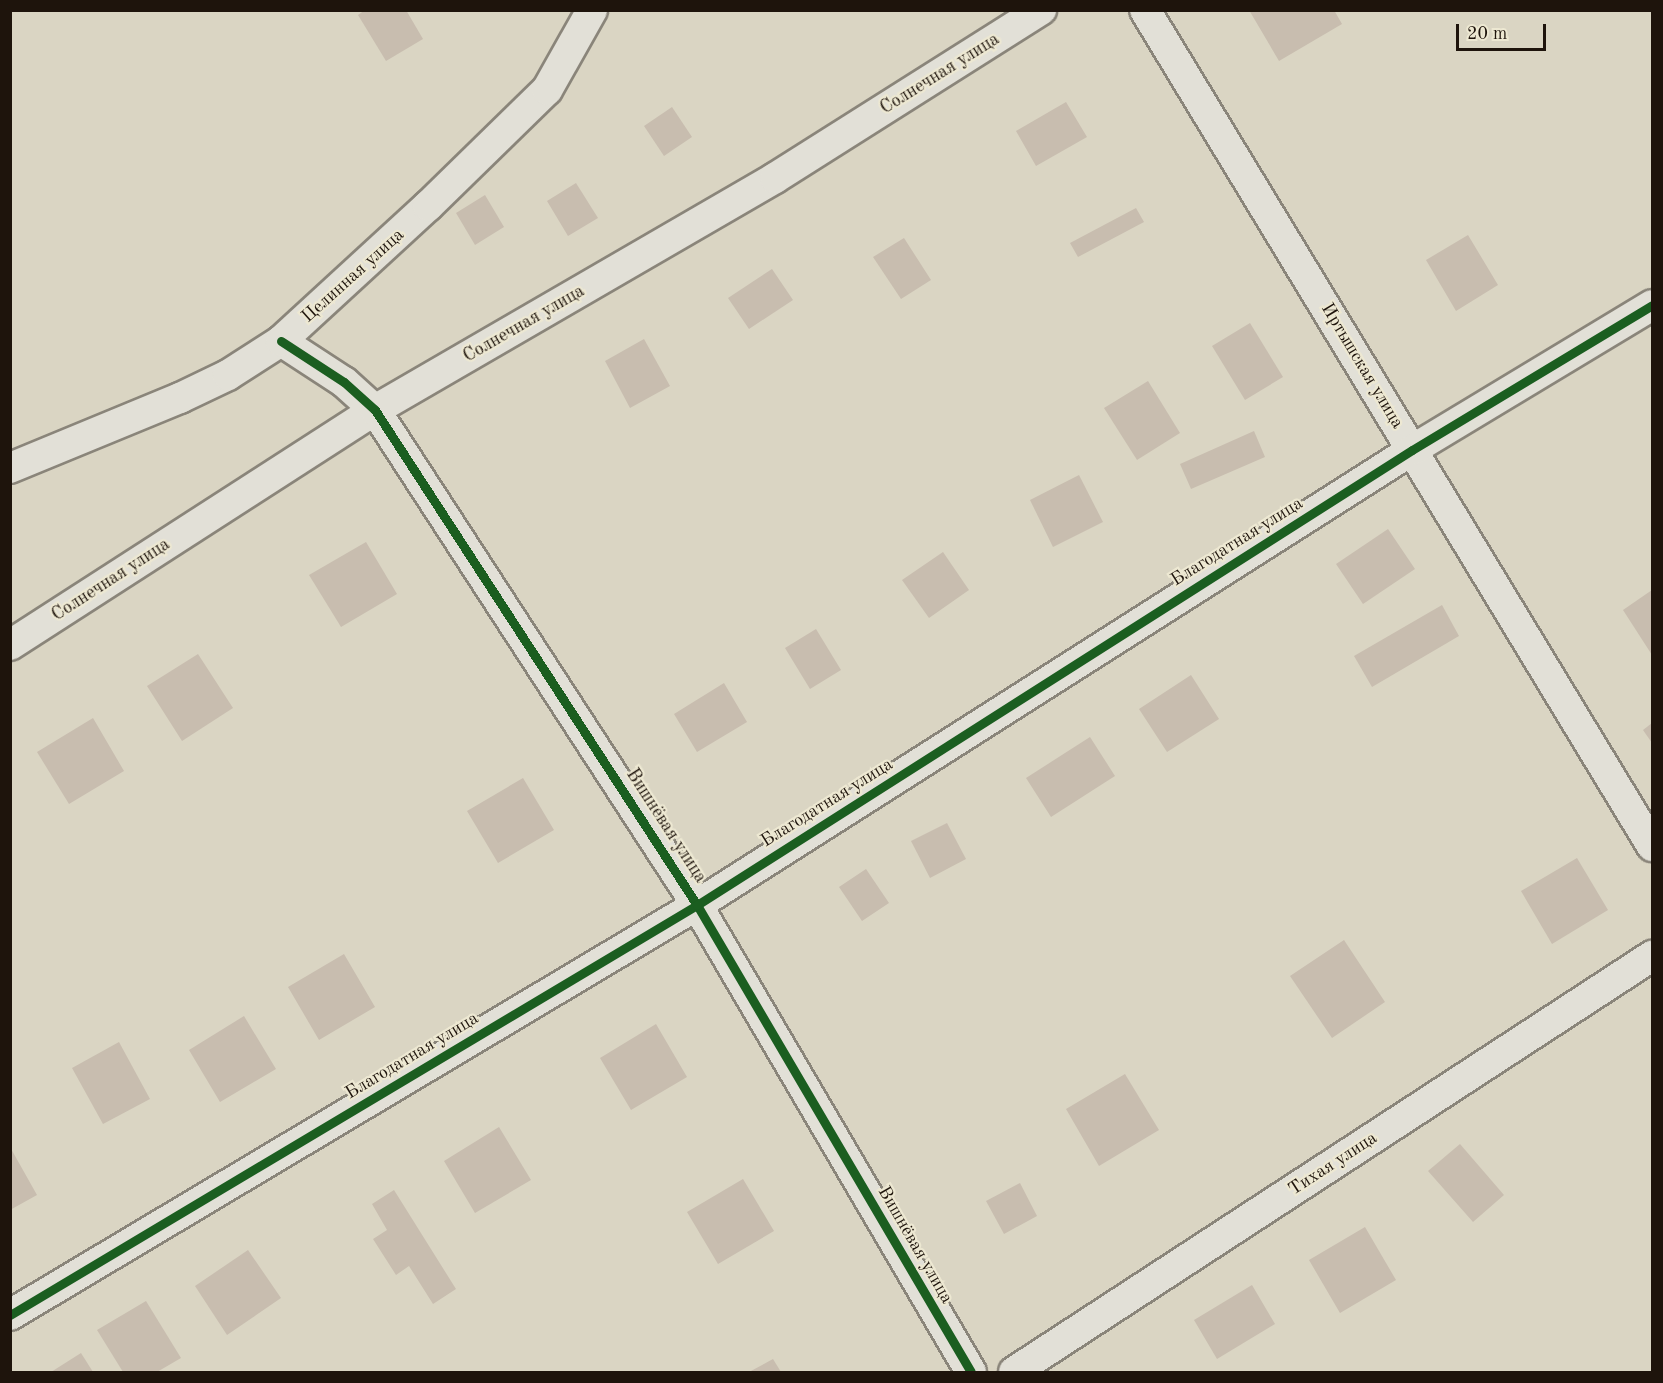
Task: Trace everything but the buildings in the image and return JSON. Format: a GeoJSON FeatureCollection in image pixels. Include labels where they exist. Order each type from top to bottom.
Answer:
{"type":"FeatureCollection","features":[{"type":"Feature","properties":{"kind":"street","name":"Целинная улица"},"geometry":{"type":"LineString","coordinates":[[10,468],[180,398],[228,375],[281,341],[428,207],[547,90],[592,10]]}},
{"type":"Feature","properties":{"kind":"street","name":"Солнечная улица"},"geometry":{"type":"LineString","coordinates":[[10,645],[375,410],[775,178],[1041,10]]}},
{"type":"Feature","properties":{"kind":"street","name":"Иртышская улица"},"geometry":{"type":"LineString","coordinates":[[1145,10],[1653,846]]}},
{"type":"Feature","properties":{"kind":"street","name":"Благодатная улица"},"geometry":{"type":"LineString","coordinates":[[10,1315],[698,905],[1412,450],[1653,305]]}},
{"type":"Feature","properties":{"kind":"street","name":"Вишнёвая улица"},"geometry":{"type":"LineString","coordinates":[[281,341],[344,382],[375,410],[698,905],[971,1372]]}},
{"type":"Feature","properties":{"kind":"street","name":"Тихая улица"},"geometry":{"type":"LineString","coordinates":[[1014,1372],[1653,956]]}},
{"type":"Feature","properties":{"kind":"cycle path"},"geometry":{"type":"LineString","coordinates":[[10,1315],[697,905],[1412,450],[1652,305]]}},
{"type":"Feature","properties":{"kind":"cycle path"},"geometry":{"type":"LineString","coordinates":[[281,341],[344,382],[375,410],[697,905],[971,1372]]}}]}
